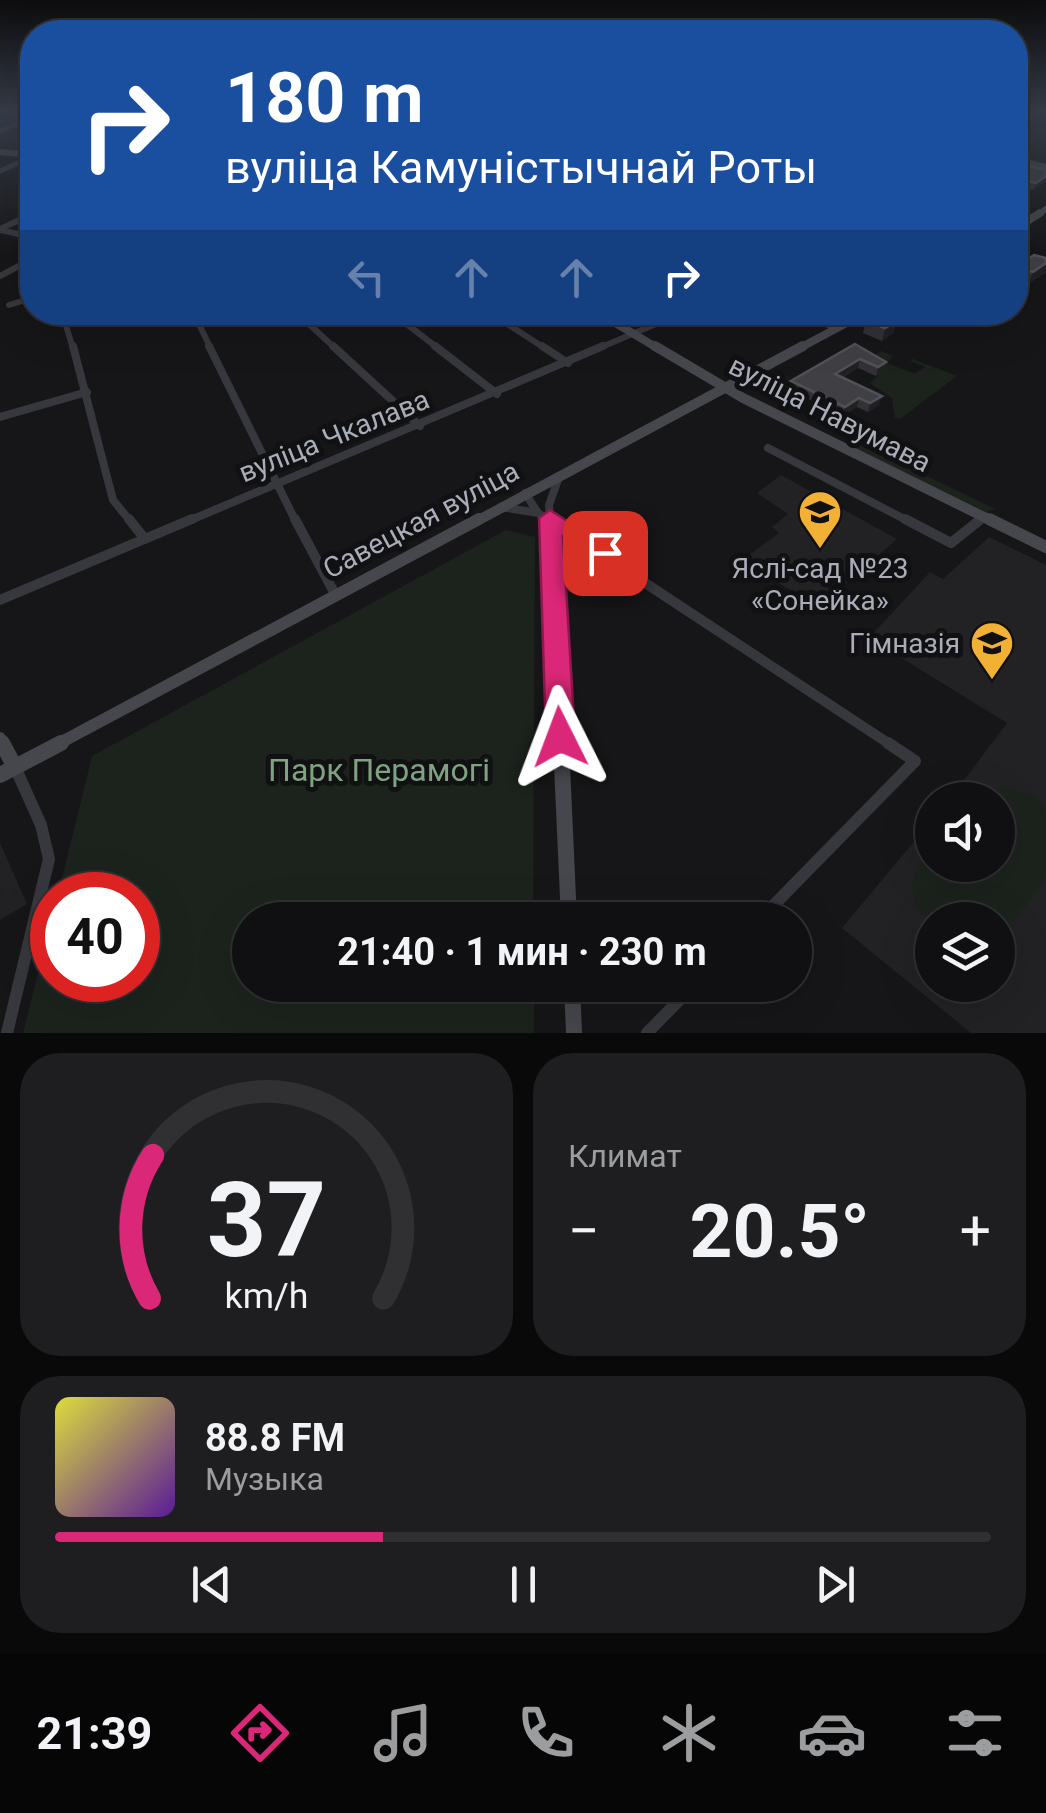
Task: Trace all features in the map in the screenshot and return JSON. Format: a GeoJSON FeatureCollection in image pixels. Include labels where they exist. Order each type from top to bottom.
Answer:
{"type":"FeatureCollection","features":[{"type":"Feature","properties":{"kind":"street"},"geometry":{"type":"LineString","coordinates":[[8,305],[20,302]]}},
{"type":"Feature","properties":{"kind":"street"},"geometry":{"type":"LineString","coordinates":[[66,325],[114,500],[144,539]]}},
{"type":"Feature","properties":{"kind":"street"},"geometry":{"type":"LineString","coordinates":[[198,325],[275,483],[335,594]]}},
{"type":"Feature","properties":{"kind":"street"},"geometry":{"type":"LineString","coordinates":[[309,325],[420,426]]}},
{"type":"Feature","properties":{"kind":"street"},"geometry":{"type":"LineString","coordinates":[[408,325],[497,394]]}},
{"type":"Feature","properties":{"kind":"street"},"geometry":{"type":"LineString","coordinates":[[510,325],[568,364]]}},
{"type":"Feature","properties":{"kind":"street","name":"вуліца Навумава"},"geometry":{"type":"LineString","coordinates":[[618,325],[726,388],[1046,547]]}},
{"type":"Feature","properties":{"kind":"street","name":"вуліца Чкалава"},"geometry":{"type":"LineString","coordinates":[[0,600],[656,325]]}},
{"type":"Feature","properties":{"kind":"street"},"geometry":{"type":"LineString","coordinates":[[828,325],[837,329]]}},
{"type":"Feature","properties":{"kind":"street","name":"Савецкая вуліца"},"geometry":{"type":"LineString","coordinates":[[7,771],[844,325]]}},
{"type":"Feature","properties":{"kind":"street"},"geometry":{"type":"LineString","coordinates":[[0,417],[87,392]]}},
{"type":"Feature","properties":{"kind":"street"},"geometry":{"type":"LineString","coordinates":[[768,448],[951,543],[985,516]]}},
{"type":"Feature","properties":{"kind":"street"},"geometry":{"type":"LineString","coordinates":[[559,475],[546,512],[568,902]]}},
{"type":"Feature","properties":{"kind":"street"},"geometry":{"type":"LineString","coordinates":[[525,493],[546,512],[915,760],[776,902]]}},
{"type":"Feature","properties":{"kind":"street"},"geometry":{"type":"LineString","coordinates":[[499,507],[546,512]]}},
{"type":"Feature","properties":{"kind":"street"},"geometry":{"type":"LineString","coordinates":[[0,738],[7,771],[40,826],[49,860],[6,1033]]}},
{"type":"Feature","properties":{"kind":"street"},"geometry":{"type":"LineString","coordinates":[[573,1002],[574,1033]]}},
{"type":"Feature","properties":{"kind":"street"},"geometry":{"type":"LineString","coordinates":[[647,1033],[677,1002]]}},
{"type":"Feature","properties":{"kind":"shaded area","name":"Яслі-сад №23 «Сонейка»"},"geometry":{"type":"Polygon","coordinates":[[[781,475],[897,539],[819,607],[741,561],[779,533],[772,527],[788,514],[757,493],[781,475]]]}},
{"type":"Feature","properties":{"kind":"shaded area"},"geometry":{"type":"Polygon","coordinates":[[[989,537],[1046,565],[1046,1033],[971,1033],[933,1002],[1015,1002],[1015,902],[915,902],[915,987],[842,928],[915,840],[915,882],[1015,882],[1015,782],[963,782],[1007,723],[869,638],[930,572],[943,579],[989,537]]]}},
{"type":"Feature","properties":{"kind":"shaded area"},"geometry":{"type":"Polygon","coordinates":[[[0,843],[27,904],[0,920],[0,843]]]}},
{"type":"Feature","properties":{"kind":"green space"},"geometry":{"type":"Polygon","coordinates":[[[881,351],[893,356],[887,363],[915,374],[925,367],[910,361],[913,359],[957,376],[900,419],[895,418],[892,398],[870,383],[883,371],[863,362],[881,351]]]}},
{"type":"Feature","properties":{"kind":"green space"},"geometry":{"type":"Polygon","coordinates":[[[859,443],[995,509],[985,512],[853,446],[859,443]]]}},
{"type":"Feature","properties":{"kind":"green space","name":"Парк Перамогі"},"geometry":{"type":"Polygon","coordinates":[[[506,530],[535,537],[533,902],[232,902],[232,1002],[534,1002],[534,1033],[23,1033],[31,1002],[160,1002],[160,872],[64,872],[92,756],[506,530]]]}},
{"type":"Feature","properties":{"kind":"green space"},"geometry":{"type":"Polygon","coordinates":[[[1015,790],[1046,806],[1046,879],[1015,920],[1015,902],[915,902],[914,879],[1015,882],[1015,790]]]}},
{"type":"Feature","properties":{"kind":"building"},"geometry":{"type":"Polygon","coordinates":[[[1028,166],[1046,170],[1046,176],[1036,183],[1028,181],[1028,166]]]}},
{"type":"Feature","properties":{"kind":"building"},"geometry":{"type":"Polygon","coordinates":[[[1034,255],[1046,258],[1046,263],[1033,272],[1028,271],[1028,259],[1034,255]]]}},
{"type":"Feature","properties":{"kind":"building"},"geometry":{"type":"Polygon","coordinates":[[[855,344],[886,362],[878,367],[860,359],[835,374],[882,396],[870,403],[859,398],[845,407],[791,381],[855,344]]]}},
{"type":"Feature","properties":{"kind":"building"},"geometry":{"type":"Polygon","coordinates":[[[573,536],[590,547],[581,553],[566,544],[573,536]]]}},
{"type":"Feature","properties":{"kind":"building"},"geometry":{"type":"Polygon","coordinates":[[[592,559],[601,567],[590,573],[580,565],[592,559]]]}},
{"type":"Feature","properties":{"kind":"place","name":"Яслі-сад №23 «Сонейка»"},"geometry":{"type":"Point","coordinates":[820,550]}},
{"type":"Feature","properties":{"kind":"place","name":"Гімназія"},"geometry":{"type":"Point","coordinates":[992,681]}},
{"type":"Feature","properties":{"kind":"route"},"geometry":{"type":"LineString","coordinates":[[560,737],[550,518],[605,553]]}}]}
